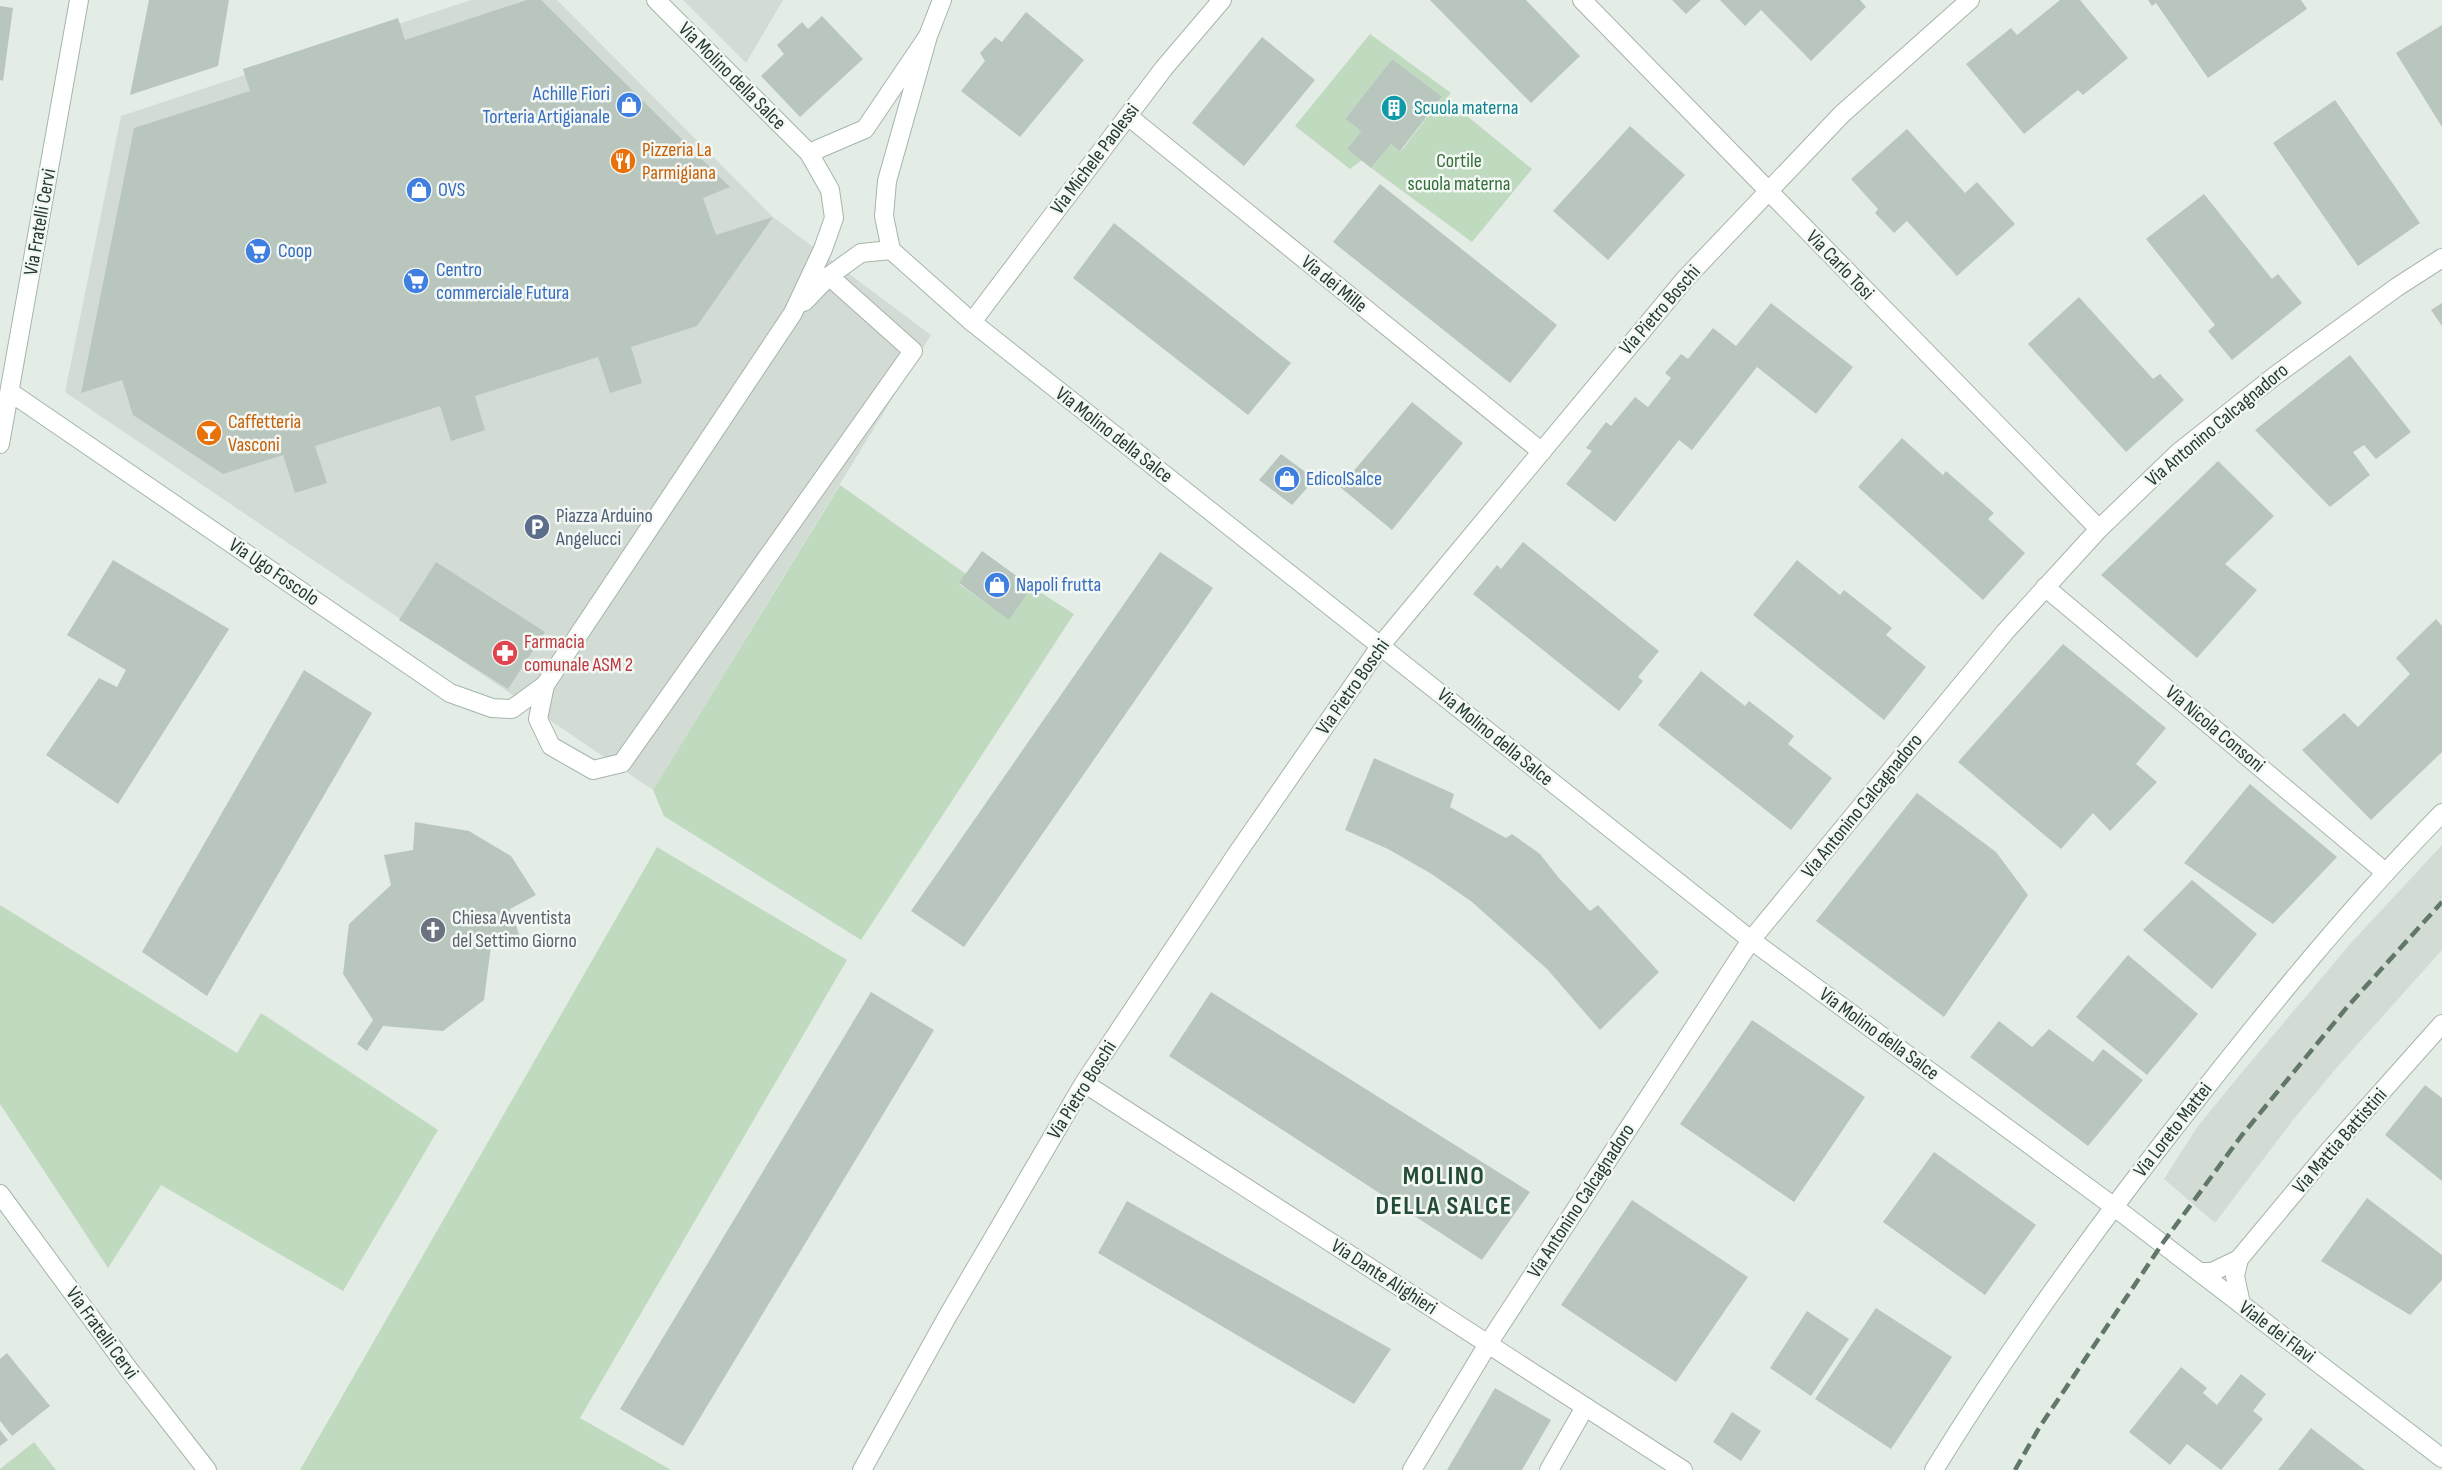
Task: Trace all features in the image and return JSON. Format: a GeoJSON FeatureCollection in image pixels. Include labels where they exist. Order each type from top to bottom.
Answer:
{"type":"FeatureCollection","features":[{"type":"Feature","properties":{"kind":"street","name":"Via Fratelli Cervi"},"geometry":{"type":"LineString","coordinates":[[0,444],[79,0]]}},
{"type":"Feature","properties":{"kind":"street","name":"Via Molino della Salce"},"geometry":{"type":"LineString","coordinates":[[656,0],[809,153],[830,190],[834,218],[823,249],[793,313]]}},
{"type":"Feature","properties":{"kind":"street"},"geometry":{"type":"LineString","coordinates":[[829,276],[913,351],[622,763],[593,770],[551,746],[538,719],[545,685],[793,313],[829,276],[861,253],[891,250],[884,216],[887,181],[928,36],[942,0]]}},
{"type":"Feature","properties":{"kind":"street","name":"Via Michele Paolessi"},"geometry":{"type":"LineString","coordinates":[[972,322],[1164,68],[1222,0]]}},
{"type":"Feature","properties":{"kind":"street","name":"Via Carlo Tosi"},"geometry":{"type":"LineString","coordinates":[[1582,0],[2099,529]]}},
{"type":"Feature","properties":{"kind":"street","name":"Via Pietro Boschi"},"geometry":{"type":"LineString","coordinates":[[862,1470],[947,1317],[1084,1083],[1236,855],[1381,645],[1685,279],[1842,114],[1970,0]]}},
{"type":"Feature","properties":{"kind":"street"},"geometry":{"type":"LineString","coordinates":[[809,153],[865,129],[928,36]]}},
{"type":"Feature","properties":{"kind":"street","name":"Via dei Mille"},"geometry":{"type":"LineString","coordinates":[[1128,116],[1542,452]]}},
{"type":"Feature","properties":{"kind":"street","name":"Via Molino della Salce"},"geometry":{"type":"LineString","coordinates":[[891,250],[972,322],[1751,940],[2113,1206]]}},
{"type":"Feature","properties":{"kind":"street","name":"Via Antonino Calcagnadoro"},"geometry":{"type":"LineString","coordinates":[[1412,1470],[1488,1344],[1751,940],[2005,632],[2099,529],[2188,444],[2276,375],[2397,287],[2442,258]]}},
{"type":"Feature","properties":{"kind":"street","name":"Via Ugo Foscolo"},"geometry":{"type":"LineString","coordinates":[[10,392],[450,693],[492,708],[512,709],[545,685]]}},
{"type":"Feature","properties":{"kind":"street","name":"Via Nicola Consoni"},"geometry":{"type":"LineString","coordinates":[[2045,587],[2385,872]]}},
{"type":"Feature","properties":{"kind":"street","name":"Via Loreto Mattei"},"geometry":{"type":"LineString","coordinates":[[1934,1470],[1969,1412],[2132,1181],[2249,1033],[2385,872],[2442,813]]}},
{"type":"Feature","properties":{"kind":"street","name":"Via Mattia Battistini"},"geometry":{"type":"LineString","coordinates":[[2199,1272],[2212,1272],[2239,1259],[2328,1152],[2442,1024]]}},
{"type":"Feature","properties":{"kind":"street","name":"Via Dante Alighieri"},"geometry":{"type":"LineString","coordinates":[[1084,1083],[1683,1470]]}},
{"type":"Feature","properties":{"kind":"street"},"geometry":{"type":"LineString","coordinates":[[2081,1183],[2102,1186],[2119,1185],[2132,1181]]}},
{"type":"Feature","properties":{"kind":"street","name":"Via Fratelli Cervi"},"geometry":{"type":"LineString","coordinates":[[0,1194],[130,1371],[207,1470]]}},
{"type":"Feature","properties":{"kind":"street","name":"Viale dei Flavi"},"geometry":{"type":"LineString","coordinates":[[2113,1206],[2442,1458]]}},
{"type":"Feature","properties":{"kind":"street"},"geometry":{"type":"LineString","coordinates":[[2239,1259],[2235,1276],[2241,1304]]}},
{"type":"Feature","properties":{"kind":"street"},"geometry":{"type":"LineString","coordinates":[[1549,1470],[1585,1407]]}},
{"type":"Feature","properties":{"kind":"shaded area"},"geometry":{"type":"Polygon","coordinates":[[[471,0],[557,0],[773,217],[931,335],[653,790],[65,392],[121,116],[471,0]]]}},
{"type":"Feature","properties":{"kind":"shaded area"},"geometry":{"type":"Polygon","coordinates":[[[683,0],[783,0],[746,63],[683,0]]]}},
{"type":"Feature","properties":{"kind":"shaded area"},"geometry":{"type":"Polygon","coordinates":[[[2442,845],[2442,950],[2293,1120],[2215,1223],[2164,1179],[2198,1126],[2243,1071],[2351,943],[2442,845]]]}},
{"type":"Feature","properties":{"kind":"green space","name":"Cortile scuola materna"},"geometry":{"type":"Polygon","coordinates":[[[1370,34],[1451,93],[1446,99],[1532,169],[1472,242],[1371,168],[1391,144],[1401,151],[1442,98],[1392,59],[1345,119],[1361,131],[1347,149],[1362,160],[1350,169],[1295,126],[1370,34]]]}},
{"type":"Feature","properties":{"kind":"green space"},"geometry":{"type":"Polygon","coordinates":[[[840,485],[966,574],[959,584],[1009,619],[1032,587],[1074,614],[861,940],[664,816],[653,790],[840,485]]]}},
{"type":"Feature","properties":{"kind":"green space"},"geometry":{"type":"Polygon","coordinates":[[[657,847],[847,960],[580,1418],[671,1470],[300,1470],[657,847]]]}},
{"type":"Feature","properties":{"kind":"green space"},"geometry":{"type":"Polygon","coordinates":[[[0,905],[237,1053],[261,1013],[438,1130],[343,1291],[161,1185],[108,1268],[0,1104],[0,905]]]}},
{"type":"Feature","properties":{"kind":"green space"},"geometry":{"type":"Polygon","coordinates":[[[34,1442],[56,1470],[0,1470],[0,1469],[34,1442]]]}},
{"type":"Feature","properties":{"kind":"building"},"geometry":{"type":"Polygon","coordinates":[[[149,0],[229,0],[218,66],[130,95],[149,0]]]}},
{"type":"Feature","properties":{"kind":"building","name":"Centro commerciale Futura"},"geometry":{"type":"Polygon","coordinates":[[[527,0],[541,0],[730,187],[703,198],[716,235],[773,217],[697,326],[631,347],[642,383],[610,393],[598,357],[475,396],[485,430],[451,441],[440,406],[315,446],[327,483],[295,493],[283,455],[223,474],[133,415],[122,380],[81,393],[134,128],[250,91],[243,69],[398,18],[405,40],[527,0]]]}},
{"type":"Feature","properties":{"kind":"building"},"geometry":{"type":"Polygon","coordinates":[[[1430,0],[1526,0],[1580,56],[1531,103],[1430,0]]]}},
{"type":"Feature","properties":{"kind":"building"},"geometry":{"type":"Polygon","coordinates":[[[1672,0],[1701,0],[1686,14],[1672,0]]]}},
{"type":"Feature","properties":{"kind":"building"},"geometry":{"type":"Polygon","coordinates":[[[1720,0],[1860,0],[1866,7],[1811,61],[1761,10],[1745,26],[1720,0]]]}},
{"type":"Feature","properties":{"kind":"building"},"geometry":{"type":"Polygon","coordinates":[[[2060,0],[2080,0],[2128,58],[2083,95],[2078,90],[2024,134],[1966,64],[2011,28],[2017,35],[2060,0]]]}},
{"type":"Feature","properties":{"kind":"building"},"geometry":{"type":"Polygon","coordinates":[[[2148,0],[2301,0],[2307,9],[2208,78],[2156,3],[2152,6],[2148,0]]]}},
{"type":"Feature","properties":{"kind":"building"},"geometry":{"type":"Polygon","coordinates":[[[0,6],[13,8],[3,81],[0,80],[0,6]]]}},
{"type":"Feature","properties":{"kind":"building"},"geometry":{"type":"Polygon","coordinates":[[[1026,12],[1084,60],[1020,137],[961,91],[985,61],[980,53],[995,37],[1002,42],[1026,12]]]}},
{"type":"Feature","properties":{"kind":"building"},"geometry":{"type":"Polygon","coordinates":[[[822,16],[863,59],[800,117],[761,76],[784,54],[777,45],[802,22],[808,29],[822,16]]]}},
{"type":"Feature","properties":{"kind":"building"},"geometry":{"type":"Polygon","coordinates":[[[2442,25],[2442,127],[2396,53],[2442,25]]]}},
{"type":"Feature","properties":{"kind":"building"},"geometry":{"type":"Polygon","coordinates":[[[1262,37],[1315,80],[1244,166],[1192,123],[1262,37]]]}},
{"type":"Feature","properties":{"kind":"building","name":"Scuola materna"},"geometry":{"type":"Polygon","coordinates":[[[1392,59],[1442,97],[1400,151],[1391,144],[1371,168],[1347,149],[1361,131],[1345,119],[1392,59]]]}},
{"type":"Feature","properties":{"kind":"building"},"geometry":{"type":"Polygon","coordinates":[[[2335,100],[2420,223],[2358,266],[2273,143],[2335,100]]]}},
{"type":"Feature","properties":{"kind":"building"},"geometry":{"type":"Polygon","coordinates":[[[1630,126],[1685,175],[1608,260],[1553,211],[1630,126]]]}},
{"type":"Feature","properties":{"kind":"building"},"geometry":{"type":"Polygon","coordinates":[[[1907,129],[1965,193],[1977,182],[2015,224],[1957,276],[1907,221],[1894,233],[1875,213],[1878,209],[1851,179],[1907,129]]]}},
{"type":"Feature","properties":{"kind":"building"},"geometry":{"type":"Polygon","coordinates":[[[1380,184],[1557,325],[1510,383],[1333,242],[1380,184]]]}},
{"type":"Feature","properties":{"kind":"building"},"geometry":{"type":"Polygon","coordinates":[[[2204,194],[2272,279],[2278,274],[2302,303],[2232,360],[2208,331],[2215,325],[2146,239],[2204,194]]]}},
{"type":"Feature","properties":{"kind":"building"},"geometry":{"type":"Polygon","coordinates":[[[1114,223],[1291,363],[1248,415],[1073,278],[1114,223]]]}},
{"type":"Feature","properties":{"kind":"building"},"geometry":{"type":"Polygon","coordinates":[[[2079,297],[2153,379],[2160,374],[2184,400],[2126,452],[2028,344],[2079,297]]]}},
{"type":"Feature","properties":{"kind":"building"},"geometry":{"type":"Polygon","coordinates":[[[1771,303],[1853,367],[1816,414],[1757,367],[1692,450],[1679,440],[1615,522],[1566,484],[1592,451],[1586,448],[1606,422],[1611,426],[1635,397],[1648,407],[1671,378],[1665,373],[1681,354],[1688,359],[1713,328],[1736,346],[1771,303]]]}},
{"type":"Feature","properties":{"kind":"building"},"geometry":{"type":"Polygon","coordinates":[[[2442,303],[2442,326],[2431,310],[2442,303]]]}},
{"type":"Feature","properties":{"kind":"building"},"geometry":{"type":"Polygon","coordinates":[[[2350,355],[2411,432],[2376,459],[2364,445],[2353,452],[2370,475],[2330,507],[2255,430],[2350,355]]]}},
{"type":"Feature","properties":{"kind":"building"},"geometry":{"type":"Polygon","coordinates":[[[1412,402],[1463,443],[1392,530],[1340,487],[1412,402]]]}},
{"type":"Feature","properties":{"kind":"building"},"geometry":{"type":"Polygon","coordinates":[[[1902,438],[1943,475],[1946,471],[1994,513],[1988,519],[2025,553],[1983,600],[1858,487],[1902,438]]]}},
{"type":"Feature","properties":{"kind":"building","name":"EdicolSalce"},"geometry":{"type":"Polygon","coordinates":[[[1281,454],[1315,479],[1292,505],[1259,480],[1281,454]]]}},
{"type":"Feature","properties":{"kind":"building"},"geometry":{"type":"Polygon","coordinates":[[[2218,461],[2274,516],[2225,564],[2257,590],[2197,658],[2101,575],[2218,461]]]}},
{"type":"Feature","properties":{"kind":"building"},"geometry":{"type":"Polygon","coordinates":[[[1523,542],[1659,651],[1638,677],[1643,681],[1619,711],[1473,594],[1497,565],[1501,569],[1523,542]]]}},
{"type":"Feature","properties":{"kind":"building"},"geometry":{"type":"Polygon","coordinates":[[[982,551],[1032,587],[1009,620],[959,583],[982,551]]]}},
{"type":"Feature","properties":{"kind":"building"},"geometry":{"type":"Polygon","coordinates":[[[1160,552],[1213,588],[964,947],[911,911],[1160,552]]]}},
{"type":"Feature","properties":{"kind":"building"},"geometry":{"type":"Polygon","coordinates":[[[113,560],[229,629],[118,804],[46,755],[99,678],[117,687],[126,670],[67,635],[113,560]]]}},
{"type":"Feature","properties":{"kind":"building"},"geometry":{"type":"Polygon","coordinates":[[[1797,560],[1840,595],[1844,590],[1892,628],[1886,635],[1926,667],[1884,720],[1753,615],[1797,560]]]}},
{"type":"Feature","properties":{"kind":"building"},"geometry":{"type":"Polygon","coordinates":[[[436,562],[545,632],[508,689],[399,620],[436,562]]]}},
{"type":"Feature","properties":{"kind":"building"},"geometry":{"type":"Polygon","coordinates":[[[2436,619],[2442,626],[2442,752],[2371,820],[2302,750],[2344,713],[2358,727],[2410,674],[2396,658],[2436,619]]]}},
{"type":"Feature","properties":{"kind":"building"},"geometry":{"type":"Polygon","coordinates":[[[2063,644],[2166,728],[2136,764],[2157,782],[2110,831],[2093,813],[2061,849],[1958,762],[2063,644]]]}},
{"type":"Feature","properties":{"kind":"building"},"geometry":{"type":"Polygon","coordinates":[[[304,670],[372,713],[207,996],[142,952],[304,670]]]}},
{"type":"Feature","properties":{"kind":"building"},"geometry":{"type":"Polygon","coordinates":[[[1701,671],[1745,706],[1749,701],[1794,736],[1788,744],[1832,778],[1791,830],[1658,725],[1701,671]]]}},
{"type":"Feature","properties":{"kind":"building"},"geometry":{"type":"Polygon","coordinates":[[[1374,758],[1454,794],[1450,807],[1506,838],[1512,834],[1540,854],[1590,911],[1598,905],[1659,972],[1600,1030],[1547,969],[1472,902],[1430,873],[1388,849],[1345,830],[1374,758]]]}},
{"type":"Feature","properties":{"kind":"building"},"geometry":{"type":"Polygon","coordinates":[[[2250,784],[2337,857],[2273,924],[2184,863],[2250,784]]]}},
{"type":"Feature","properties":{"kind":"building"},"geometry":{"type":"Polygon","coordinates":[[[1917,793],[1996,852],[2028,895],[1944,1017],[1816,921],[1917,793]]]}},
{"type":"Feature","properties":{"kind":"building","name":"Chiesa Avventista del Settimo Giorno"},"geometry":{"type":"Polygon","coordinates":[[[415,822],[469,831],[511,856],[536,895],[510,909],[520,937],[491,946],[484,1000],[443,1031],[383,1026],[367,1051],[357,1044],[373,1020],[343,974],[349,924],[391,885],[384,855],[413,850],[415,822]]]}},
{"type":"Feature","properties":{"kind":"building"},"geometry":{"type":"Polygon","coordinates":[[[2192,880],[2257,934],[2212,989],[2143,930],[2192,880]]]}},
{"type":"Feature","properties":{"kind":"building"},"geometry":{"type":"Polygon","coordinates":[[[2128,955],[2198,1014],[2147,1075],[2076,1017],[2128,955]]]}},
{"type":"Feature","properties":{"kind":"building"},"geometry":{"type":"Polygon","coordinates":[[[871,992],[934,1030],[683,1446],[620,1409],[871,992]]]}},
{"type":"Feature","properties":{"kind":"building"},"geometry":{"type":"Polygon","coordinates":[[[1211,992],[1530,1192],[1482,1260],[1169,1056],[1211,992]]]}},
{"type":"Feature","properties":{"kind":"building"},"geometry":{"type":"Polygon","coordinates":[[[1752,1020],[1865,1097],[1794,1202],[1680,1124],[1752,1020]]]}},
{"type":"Feature","properties":{"kind":"building"},"geometry":{"type":"Polygon","coordinates":[[[1999,1021],[2032,1047],[2049,1029],[2093,1062],[2103,1049],[2143,1080],[2088,1146],[1970,1057],[1999,1021]]]}},
{"type":"Feature","properties":{"kind":"building"},"geometry":{"type":"Polygon","coordinates":[[[2425,1085],[2442,1098],[2442,1181],[2385,1135],[2425,1085]]]}},
{"type":"Feature","properties":{"kind":"building"},"geometry":{"type":"Polygon","coordinates":[[[1934,1152],[2036,1225],[1985,1295],[1883,1222],[1934,1152]]]}},
{"type":"Feature","properties":{"kind":"building"},"geometry":{"type":"Polygon","coordinates":[[[2367,1198],[2442,1255],[2442,1280],[2410,1315],[2321,1261],[2367,1198]]]}},
{"type":"Feature","properties":{"kind":"building"},"geometry":{"type":"Polygon","coordinates":[[[1632,1200],[1748,1277],[1676,1382],[1561,1305],[1632,1200]]]}},
{"type":"Feature","properties":{"kind":"building"},"geometry":{"type":"Polygon","coordinates":[[[1127,1201],[1391,1349],[1354,1404],[1098,1253],[1127,1201]]]}},
{"type":"Feature","properties":{"kind":"building"},"geometry":{"type":"Polygon","coordinates":[[[1876,1308],[1952,1357],[1891,1449],[1815,1399],[1876,1308]]]}},
{"type":"Feature","properties":{"kind":"building"},"geometry":{"type":"Polygon","coordinates":[[[1807,1311],[1849,1339],[1811,1396],[1770,1368],[1807,1311]]]}},
{"type":"Feature","properties":{"kind":"building"},"geometry":{"type":"Polygon","coordinates":[[[7,1353],[50,1406],[12,1436],[0,1421],[0,1359],[7,1353]]]}},
{"type":"Feature","properties":{"kind":"building"},"geometry":{"type":"Polygon","coordinates":[[[2181,1367],[2207,1388],[2203,1393],[2217,1405],[2241,1374],[2266,1394],[2253,1411],[2263,1419],[2221,1470],[2187,1444],[2170,1465],[2129,1432],[2181,1367]]]}},
{"type":"Feature","properties":{"kind":"building"},"geometry":{"type":"Polygon","coordinates":[[[1495,1388],[1551,1420],[1522,1470],[1447,1470],[1495,1388]]]}},
{"type":"Feature","properties":{"kind":"building"},"geometry":{"type":"Polygon","coordinates":[[[1732,1412],[1761,1431],[1741,1461],[1713,1442],[1732,1412]]]}},
{"type":"Feature","properties":{"kind":"building"},"geometry":{"type":"Polygon","coordinates":[[[2311,1428],[2365,1470],[2278,1470],[2311,1428]]]}},
{"type":"Feature","properties":{"kind":"building"},"geometry":{"type":"Polygon","coordinates":[[[0,1430],[8,1440],[0,1446],[0,1430]]]}},
{"type":"Feature","properties":{"kind":"railway"},"geometry":{"type":"LineString","coordinates":[[2015,1470],[2039,1428],[2162,1244],[2242,1135],[2348,1006],[2442,902]]}},
{"type":"Feature","properties":{"kind":"place","name":"Achille Fiori Torteria Artigianale"},"geometry":{"type":"Point","coordinates":[629,105]}},
{"type":"Feature","properties":{"kind":"place","name":"Scuola materna"},"geometry":{"type":"Point","coordinates":[1394,108]}},
{"type":"Feature","properties":{"kind":"place","name":"Pizzeria La Parmigiana"},"geometry":{"type":"Point","coordinates":[623,161]}},
{"type":"Feature","properties":{"kind":"place","name":"OVS"},"geometry":{"type":"Point","coordinates":[419,190]}},
{"type":"Feature","properties":{"kind":"place","name":"Coop"},"geometry":{"type":"Point","coordinates":[258,251]}},
{"type":"Feature","properties":{"kind":"place","name":"Centro commerciale Futura"},"geometry":{"type":"Point","coordinates":[416,281]}},
{"type":"Feature","properties":{"kind":"place","name":"Caffetteria Vasconi"},"geometry":{"type":"Point","coordinates":[209,433]}},
{"type":"Feature","properties":{"kind":"place","name":"EdicolSalce"},"geometry":{"type":"Point","coordinates":[1287,479]}},
{"type":"Feature","properties":{"kind":"place","name":"Piazza Arduino Angelucci"},"geometry":{"type":"Point","coordinates":[537,527]}},
{"type":"Feature","properties":{"kind":"place","name":"Napoli frutta"},"geometry":{"type":"Point","coordinates":[997,585]}},
{"type":"Feature","properties":{"kind":"place","name":"Farmacia comunale ASM 2"},"geometry":{"type":"Point","coordinates":[505,653]}},
{"type":"Feature","properties":{"kind":"place","name":"Chiesa Avventista del Settimo Giorno"},"geometry":{"type":"Point","coordinates":[433,930]}},
{"type":"Feature","properties":{"kind":"district","name":"MOLINO DELLA SALCE"},"geometry":{"type":"Point","coordinates":[1444,1191]}}]}
